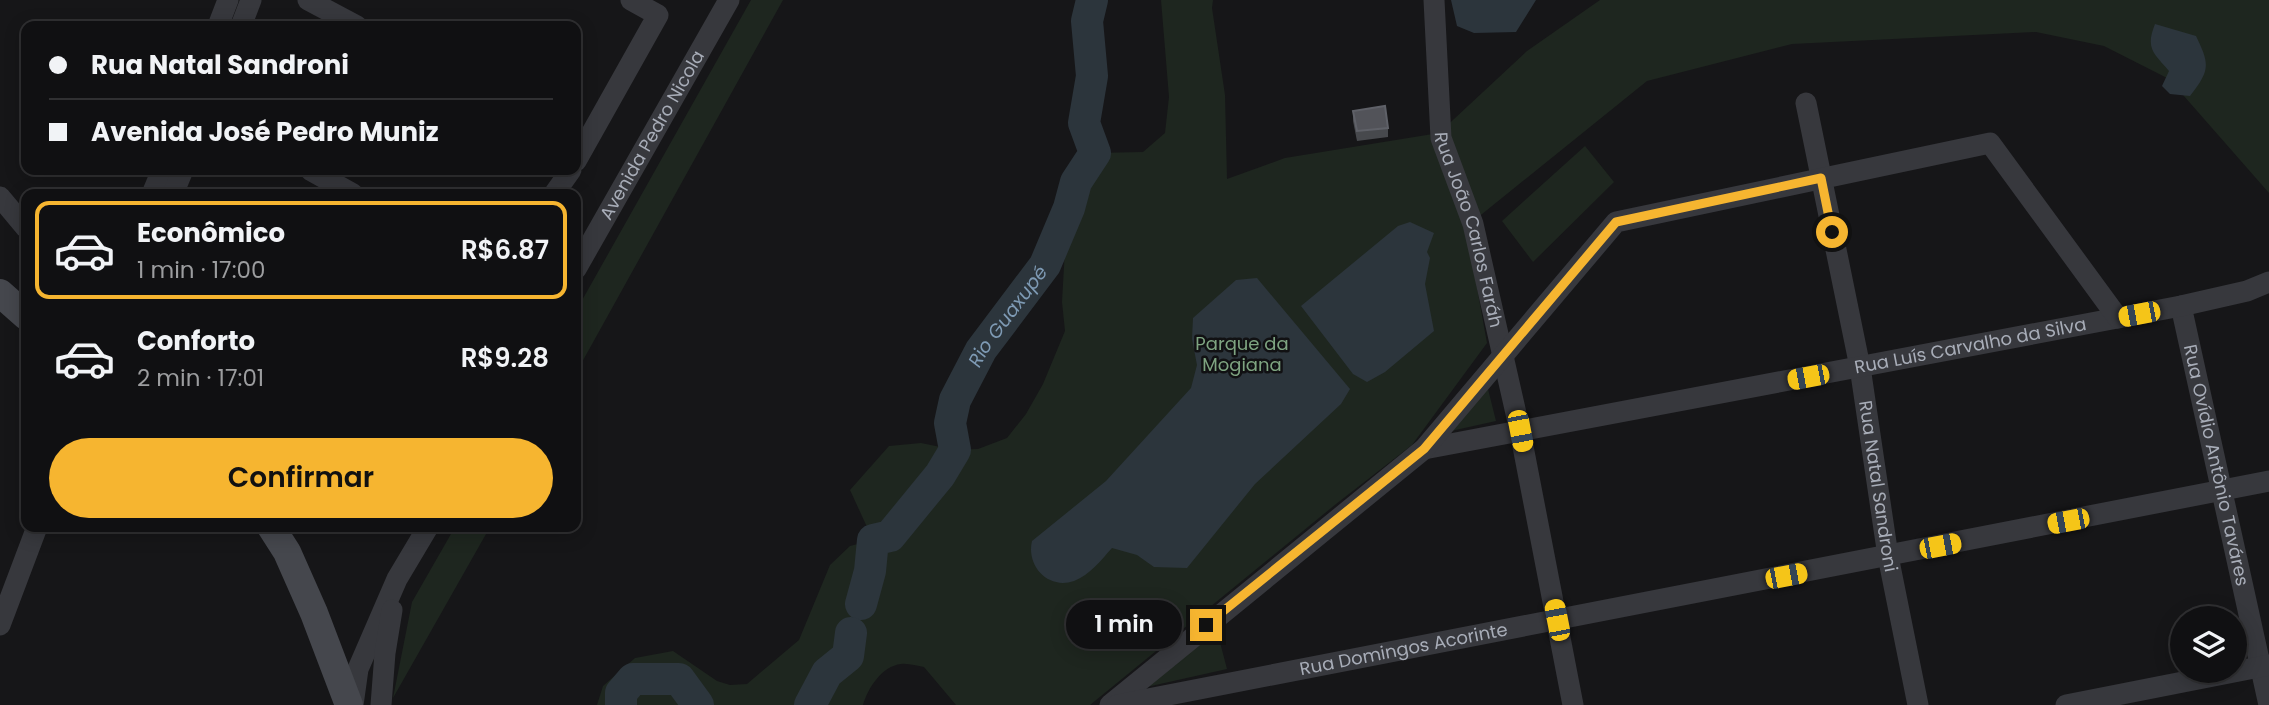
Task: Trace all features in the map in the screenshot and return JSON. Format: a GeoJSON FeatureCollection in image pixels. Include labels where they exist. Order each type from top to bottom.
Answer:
{"type":"FeatureCollection","features":[{"type":"Feature","properties":{"kind":"main road"},"geometry":{"type":"LineString","coordinates":[[0,292],[21,311]]}},
{"type":"Feature","properties":{"kind":"main road"},"geometry":{"type":"LineString","coordinates":[[274,532],[287,552],[324,643],[331,705]]}},
{"type":"Feature","properties":{"kind":"main road"},"geometry":{"type":"LineString","coordinates":[[324,643],[347,670],[351,705]]}},
{"type":"Feature","properties":{"kind":"street"},"geometry":{"type":"LineString","coordinates":[[220,21],[228,0]]}},
{"type":"Feature","properties":{"kind":"street"},"geometry":{"type":"LineString","coordinates":[[243,21],[251,0]]}},
{"type":"Feature","properties":{"kind":"street"},"geometry":{"type":"LineString","coordinates":[[308,0],[348,21]]}},
{"type":"Feature","properties":{"kind":"street"},"geometry":{"type":"LineString","coordinates":[[581,146],[657,15],[631,0]]}},
{"type":"Feature","properties":{"kind":"street","name":"Avenida Pedro Nicola"},"geometry":{"type":"LineString","coordinates":[[581,260],[729,0]]}},
{"type":"Feature","properties":{"kind":"street","name":"Rua João Carlos Faráh"},"geometry":{"type":"LineString","coordinates":[[1434,0],[1441,138],[1473,224],[1520,431],[1573,705]]}},
{"type":"Feature","properties":{"kind":"street","name":"Rua Natal Sandroni"},"geometry":{"type":"LineString","coordinates":[[1806,103],[1860,367],[1888,556],[1918,705]]}},
{"type":"Feature","properties":{"kind":"street"},"geometry":{"type":"LineString","coordinates":[[1110,705],[1424,449],[1616,222],[1990,143],[2118,318]]}},
{"type":"Feature","properties":{"kind":"street"},"geometry":{"type":"LineString","coordinates":[[319,175],[344,189]]}},
{"type":"Feature","properties":{"kind":"street"},"geometry":{"type":"LineString","coordinates":[[0,197],[21,222]]}},
{"type":"Feature","properties":{"kind":"street","name":"Rua Luís Carvalho da Silva"},"geometry":{"type":"LineString","coordinates":[[1424,449],[2181,306],[2247,291],[2269,282]]}},
{"type":"Feature","properties":{"kind":"street","name":"Rua Ovídio Antônio Taváres"},"geometry":{"type":"LineString","coordinates":[[2181,306],[2221,491],[2264,666],[2269,705]]}},
{"type":"Feature","properties":{"kind":"street","name":"Rua Domingos Acorinte"},"geometry":{"type":"LineString","coordinates":[[1117,705],[1220,695],[1557,620],[2269,481]]}},
{"type":"Feature","properties":{"kind":"street"},"geometry":{"type":"LineString","coordinates":[[0,625],[35,532]]}},
{"type":"Feature","properties":{"kind":"street"},"geometry":{"type":"LineString","coordinates":[[347,670],[425,532]]}},
{"type":"Feature","properties":{"kind":"street"},"geometry":{"type":"LineString","coordinates":[[381,705],[385,653],[397,579]]}},
{"type":"Feature","properties":{"kind":"street"},"geometry":{"type":"LineString","coordinates":[[2066,705],[2264,666]]}},
{"type":"Feature","properties":{"kind":"green space"},"geometry":{"type":"Polygon","coordinates":[[[751,0],[783,0],[581,364],[581,302],[751,0]]]}},
{"type":"Feature","properties":{"kind":"green space","name":"Parque da Mogiana"},"geometry":{"type":"Polygon","coordinates":[[[1161,0],[1213,0],[1225,95],[1227,179],[1285,158],[1439,133],[1527,51],[1600,0],[2269,0],[2269,193],[2169,79],[2104,46],[2036,32],[1792,44],[1647,81],[1466,227],[1487,343],[1412,445],[1090,705],[956,705],[924,667],[904,664],[882,673],[872,685],[863,705],[597,705],[603,686],[635,658],[673,651],[717,681],[730,685],[747,684],[799,640],[830,565],[850,546],[873,540],[850,490],[889,446],[921,443],[955,450],[978,449],[1007,438],[1026,414],[1043,384],[1065,331],[1062,302],[1065,249],[1093,174],[1095,153],[1143,152],[1165,133],[1169,97],[1161,0]]]}},
{"type":"Feature","properties":{"kind":"green space"},"geometry":{"type":"Polygon","coordinates":[[[1585,146],[1614,182],[1533,262],[1502,221],[1585,146]]]}},
{"type":"Feature","properties":{"kind":"green space"},"geometry":{"type":"Polygon","coordinates":[[[1487,385],[1496,421],[1451,431],[1487,385]]]}},
{"type":"Feature","properties":{"kind":"green space"},"geometry":{"type":"Polygon","coordinates":[[[452,532],[487,532],[393,698],[412,602],[452,532]]]}},
{"type":"Feature","properties":{"kind":"green space"},"geometry":{"type":"Polygon","coordinates":[[[1217,631],[1227,669],[1142,688],[1217,631]]]}},
{"type":"Feature","properties":{"kind":"shaded area"},"geometry":{"type":"Polygon","coordinates":[[[1451,0],[1536,0],[1516,32],[1474,33],[1457,26],[1451,0]]]}},
{"type":"Feature","properties":{"kind":"shaded area"},"geometry":{"type":"Polygon","coordinates":[[[2155,24],[2196,36],[2206,67],[2190,96],[2170,94],[2162,86],[2169,71],[2155,55],[2151,45],[2155,24]]]}},
{"type":"Feature","properties":{"kind":"shaded area"},"geometry":{"type":"Polygon","coordinates":[[[1410,222],[1434,233],[1427,252],[1430,258],[1425,284],[1434,331],[1385,372],[1367,382],[1353,374],[1301,306],[1398,226],[1410,222]]]}},
{"type":"Feature","properties":{"kind":"shaded area"},"geometry":{"type":"Polygon","coordinates":[[[1257,278],[1350,389],[1341,404],[1255,484],[1187,568],[1154,567],[1137,555],[1112,548],[1095,567],[1074,581],[1064,583],[1048,579],[1041,574],[1032,559],[1032,541],[1106,481],[1191,388],[1197,365],[1192,339],[1193,318],[1236,280],[1257,278]]]}},
{"type":"Feature","properties":{"kind":"building"},"geometry":{"type":"Polygon","coordinates":[[[1385,106],[1388,128],[1357,131],[1353,111],[1385,106]]]}},
{"type":"Feature","properties":{"kind":"waterway","name":"Rio Guaxupé"},"geometry":{"type":"LineString","coordinates":[[861,604],[870,571],[873,540],[890,536],[940,475],[955,450],[950,423],[955,400],[981,350],[1045,265],[1069,208],[1076,182],[1095,153],[1084,123],[1092,76],[1087,21],[1092,0]]}},
{"type":"Feature","properties":{"kind":"waterway","name":"Rio Guaxupé"},"geometry":{"type":"LineString","coordinates":[[810,705],[827,673],[848,656],[851,633]]}},
{"type":"Feature","properties":{"kind":"waterway","name":"Rio Guaxupé"},"geometry":{"type":"LineString","coordinates":[[621,705],[621,693],[633,679],[679,679],[698,705]]}},
{"type":"Feature","properties":{"kind":"route"},"geometry":{"type":"LineString","coordinates":[[1206,625],[1424,449],[1616,222],[1821,178],[1832,232]]}}]}
